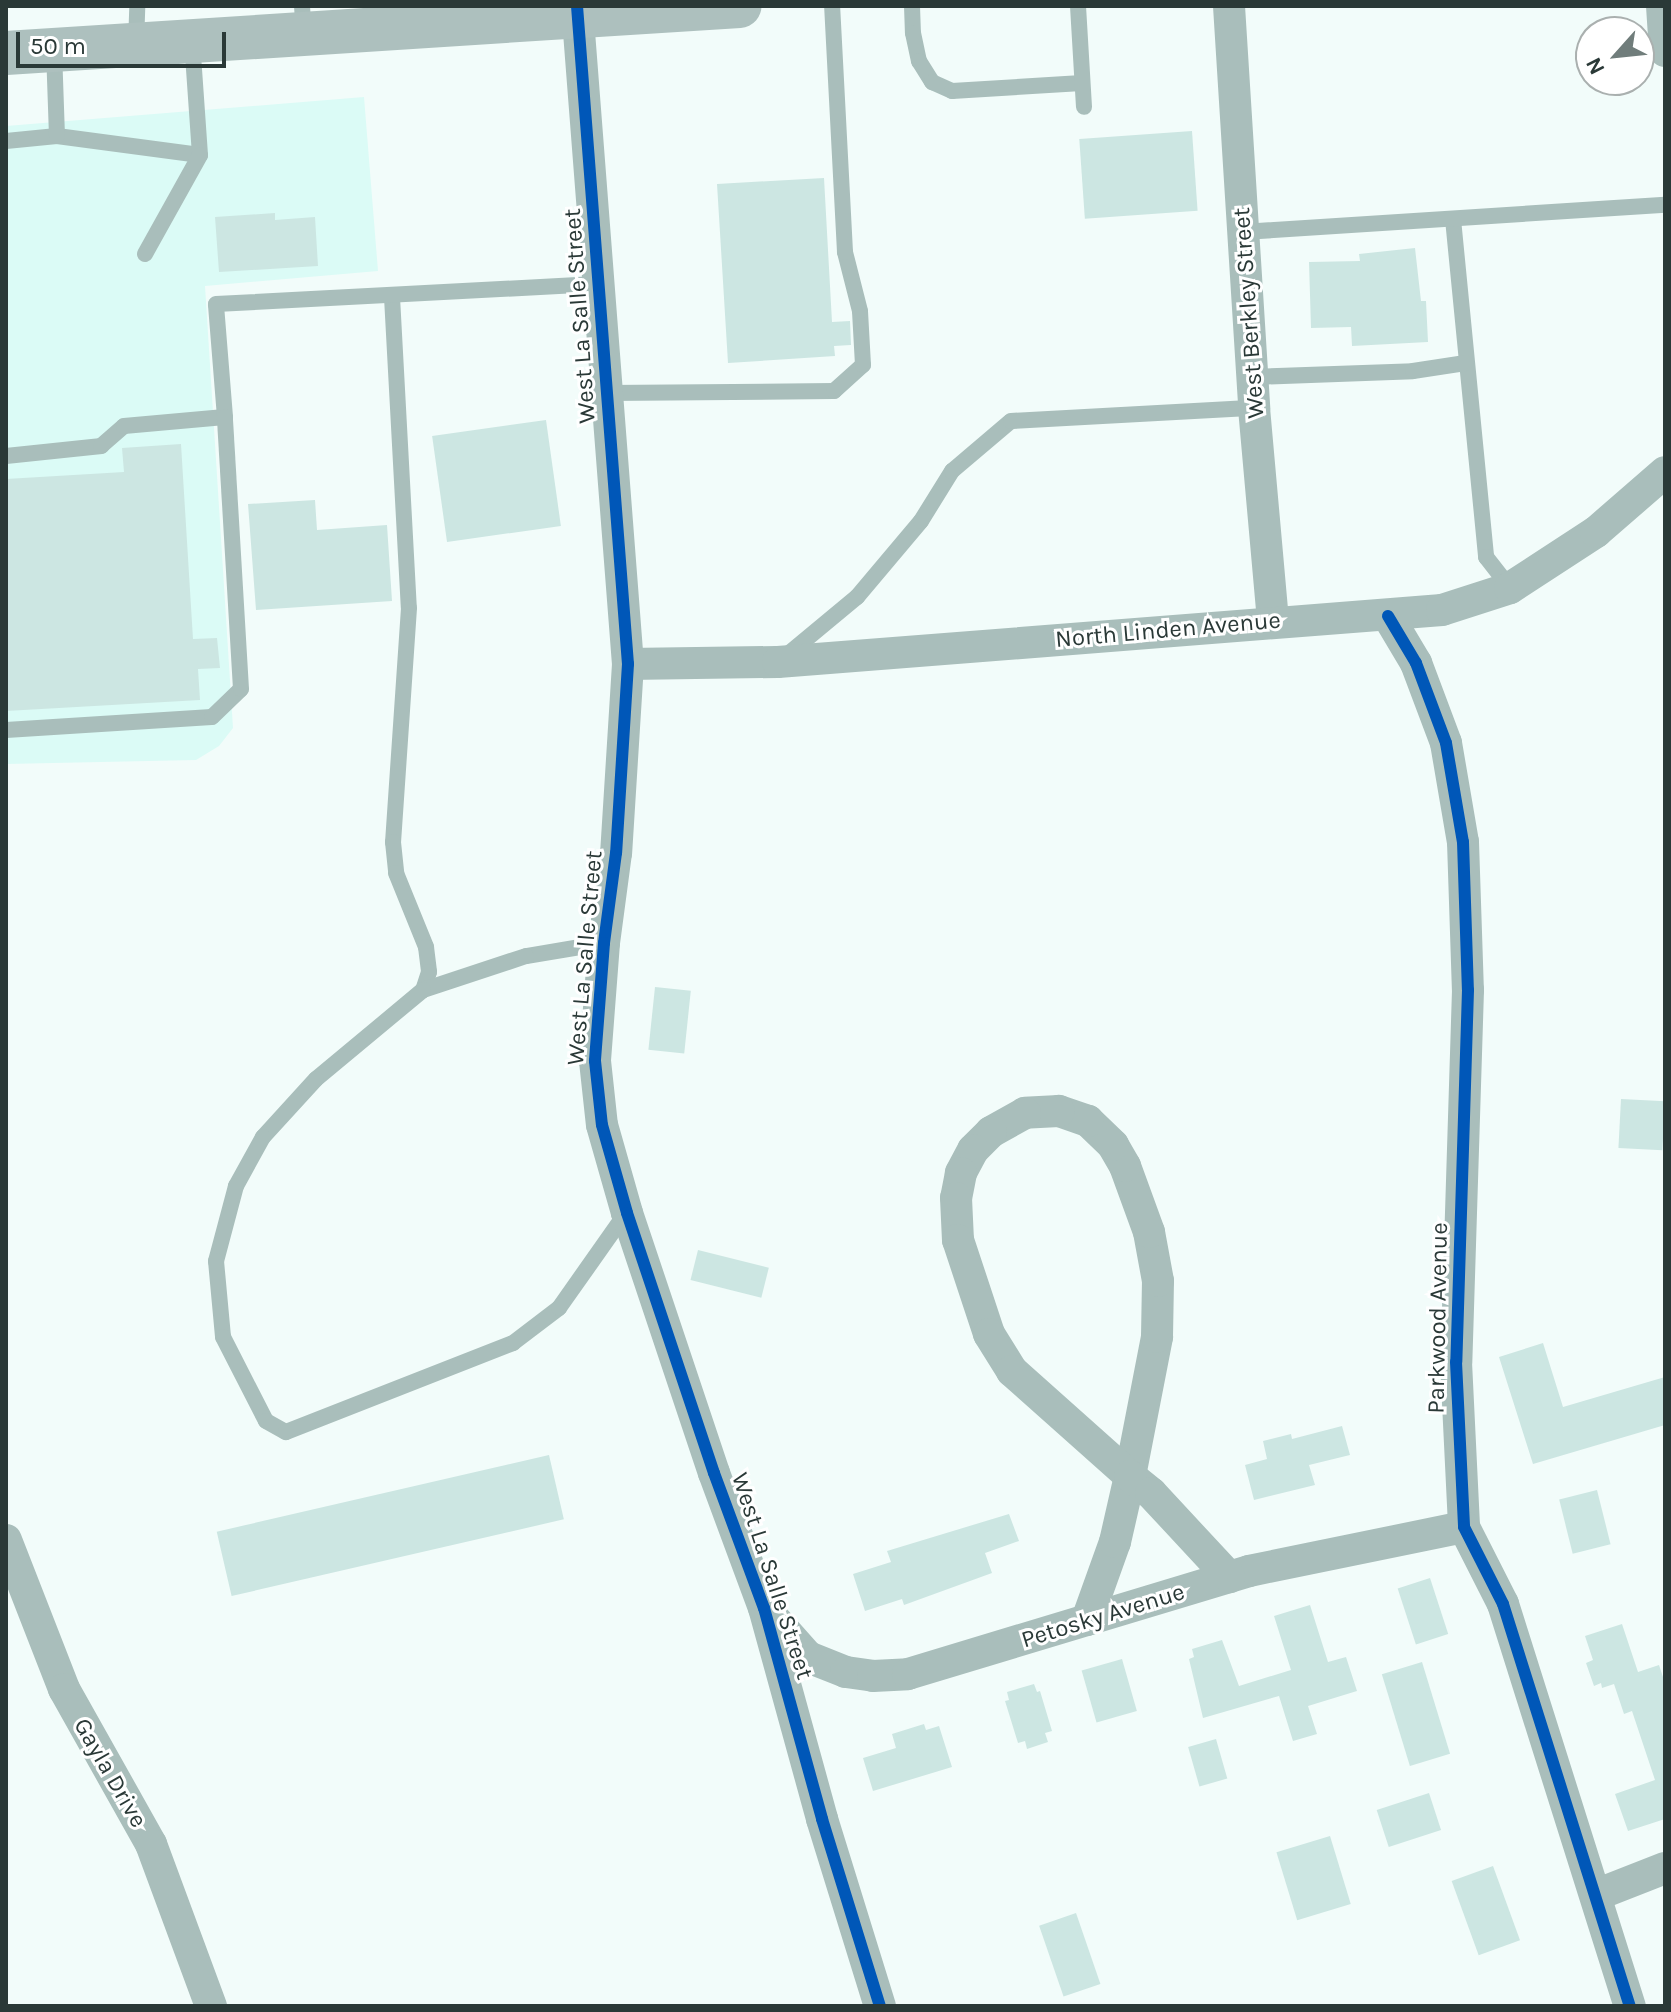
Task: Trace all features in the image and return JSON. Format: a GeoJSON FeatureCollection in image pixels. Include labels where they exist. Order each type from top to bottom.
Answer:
{"type":"FeatureCollection","features":[{"type":"Feature","properties":{"kind":"main road"},"geometry":{"type":"LineString","coordinates":[[6,53],[54,50],[137,25],[192,40],[303,20],[739,6]]}},
{"type":"Feature","properties":{"kind":"street","name":"West Berkley Street"},"geometry":{"type":"LineString","coordinates":[[1229,6],[1253,392],[1273,621]]}},
{"type":"Feature","properties":{"kind":"street"},"geometry":{"type":"LineString","coordinates":[[1662,6],[1665,51]]}},
{"type":"Feature","properties":{"kind":"street","name":"West La Salle Street"},"geometry":{"type":"LineString","coordinates":[[578,11],[628,664],[616,853],[604,943],[595,1061],[602,1125],[627,1213],[714,1473],[764,1608],[822,1819],[880,2006]]}},
{"type":"Feature","properties":{"kind":"street","name":"North Linden Avenue"},"geometry":{"type":"LineString","coordinates":[[628,664],[778,662],[1442,610],[1510,588],[1596,532],[1665,472]]}},
{"type":"Feature","properties":{"kind":"street","name":"Parkwood Avenue"},"geometry":{"type":"LineString","coordinates":[[1388,616],[1416,663],[1446,743],[1463,842],[1468,990],[1456,1362],[1464,1527],[1503,1604],[1630,2006]]}},
{"type":"Feature","properties":{"kind":"street"},"geometry":{"type":"LineString","coordinates":[[1087,1620],[1115,1542],[1130,1476],[1157,1337],[1158,1281],[1149,1232],[1125,1166],[1113,1145],[1088,1121],[1059,1111],[1025,1113],[991,1132],[973,1150],[961,1173],[956,1198],[958,1240],[989,1334],[1012,1371],[1130,1476],[1151,1493],[1229,1577]]}},
{"type":"Feature","properties":{"kind":"street","name":"Petosky Avenue"},"geometry":{"type":"LineString","coordinates":[[764,1608],[808,1657],[846,1672],[873,1676],[908,1674],[1229,1577],[1464,1527]]}},
{"type":"Feature","properties":{"kind":"street","name":"Gayla Drive"},"geometry":{"type":"LineString","coordinates":[[6,1540],[64,1689],[151,1844],[211,2006]]}},
{"type":"Feature","properties":{"kind":"street"},"geometry":{"type":"LineString","coordinates":[[1596,1895],[1665,1868]]}},
{"type":"Feature","properties":{"kind":"lane"},"geometry":{"type":"LineString","coordinates":[[608,393],[834,391],[863,365],[860,311],[845,252],[832,6]]}},
{"type":"Feature","properties":{"kind":"lane"},"geometry":{"type":"LineString","coordinates":[[912,6],[913,33],[919,61],[932,82],[952,91],[1082,83]]}},
{"type":"Feature","properties":{"kind":"lane"},"geometry":{"type":"LineString","coordinates":[[1078,6],[1084,107]]}},
{"type":"Feature","properties":{"kind":"lane"},"geometry":{"type":"LineString","coordinates":[[145,254],[200,155],[192,40]]}},
{"type":"Feature","properties":{"kind":"lane"},"geometry":{"type":"LineString","coordinates":[[54,50],[57,136]]}},
{"type":"Feature","properties":{"kind":"lane"},"geometry":{"type":"LineString","coordinates":[[6,141],[57,136],[200,155]]}},
{"type":"Feature","properties":{"kind":"lane"},"geometry":{"type":"LineString","coordinates":[[1243,232],[1665,205]]}},
{"type":"Feature","properties":{"kind":"lane"},"geometry":{"type":"LineString","coordinates":[[1453,219],[1486,557],[1510,588]]}},
{"type":"Feature","properties":{"kind":"lane"},"geometry":{"type":"LineString","coordinates":[[6,730],[212,717],[241,689],[216,304],[600,284]]}},
{"type":"Feature","properties":{"kind":"lane"},"geometry":{"type":"LineString","coordinates":[[392,297],[409,608],[393,842],[396,873],[426,947],[429,972],[423,990]]}},
{"type":"Feature","properties":{"kind":"lane"},"geometry":{"type":"LineString","coordinates":[[778,662],[857,597],[921,521],[952,471],[1011,421],[1465,363]]}},
{"type":"Feature","properties":{"kind":"lane"},"geometry":{"type":"LineString","coordinates":[[6,456],[101,446],[124,426],[225,417]]}},
{"type":"Feature","properties":{"kind":"lane"},"geometry":{"type":"LineString","coordinates":[[604,943],[526,956],[423,990],[316,1079],[263,1137],[236,1186],[216,1261],[223,1337],[266,1421],[286,1432],[513,1343],[559,1308],[627,1213]]}},
{"type":"Feature","properties":{"kind":"shaded area"},"geometry":{"type":"Polygon","coordinates":[[[364,97],[378,271],[205,286],[233,728],[219,746],[196,760],[6,764],[6,126],[364,97]]]}},
{"type":"Feature","properties":{"kind":"building"},"geometry":{"type":"Polygon","coordinates":[[[1192,131],[1198,211],[1085,219],[1079,139],[1192,131]]]}},
{"type":"Feature","properties":{"kind":"building"},"geometry":{"type":"Polygon","coordinates":[[[824,178],[832,322],[850,321],[851,345],[834,346],[835,356],[728,363],[717,184],[824,178]]]}},
{"type":"Feature","properties":{"kind":"building"},"geometry":{"type":"Polygon","coordinates":[[[275,213],[275,220],[315,217],[318,266],[219,272],[215,217],[275,213]]]}},
{"type":"Feature","properties":{"kind":"building"},"geometry":{"type":"Polygon","coordinates":[[[1415,248],[1421,301],[1426,301],[1428,342],[1352,346],[1351,327],[1311,328],[1309,262],[1360,261],[1359,254],[1415,248]]]}},
{"type":"Feature","properties":{"kind":"building"},"geometry":{"type":"Polygon","coordinates":[[[546,420],[561,526],[447,542],[432,436],[546,420]]]}},
{"type":"Feature","properties":{"kind":"building"},"geometry":{"type":"Polygon","coordinates":[[[181,444],[193,639],[217,638],[220,668],[198,669],[200,700],[6,711],[6,479],[124,472],[122,448],[181,444]]]}},
{"type":"Feature","properties":{"kind":"building"},"geometry":{"type":"Polygon","coordinates":[[[315,500],[317,530],[387,525],[392,601],[256,610],[248,504],[315,500]]]}},
{"type":"Feature","properties":{"kind":"building"},"geometry":{"type":"Polygon","coordinates":[[[655,987],[691,991],[684,1053],[648,1050],[655,987]]]}},
{"type":"Feature","properties":{"kind":"building"},"geometry":{"type":"Polygon","coordinates":[[[1621,1099],[1665,1101],[1662,1150],[1618,1148],[1621,1099]]]}},
{"type":"Feature","properties":{"kind":"building"},"geometry":{"type":"Polygon","coordinates":[[[698,1250],[769,1268],[761,1298],[691,1280],[698,1250]]]}},
{"type":"Feature","properties":{"kind":"building"},"geometry":{"type":"Polygon","coordinates":[[[1543,1343],[1563,1407],[1665,1377],[1665,1425],[1533,1464],[1499,1357],[1543,1343]]]}},
{"type":"Feature","properties":{"kind":"building"},"geometry":{"type":"Polygon","coordinates":[[[1342,1426],[1350,1455],[1309,1465],[1315,1485],[1254,1500],[1245,1465],[1267,1459],[1263,1441],[1291,1434],[1292,1439],[1342,1426]]]}},
{"type":"Feature","properties":{"kind":"building"},"geometry":{"type":"Polygon","coordinates":[[[549,1455],[564,1519],[232,1596],[217,1532],[549,1455]]]}},
{"type":"Feature","properties":{"kind":"building"},"geometry":{"type":"Polygon","coordinates":[[[1597,1490],[1611,1544],[1573,1554],[1559,1499],[1597,1490]]]}},
{"type":"Feature","properties":{"kind":"building"},"geometry":{"type":"Polygon","coordinates":[[[1009,1514],[1019,1541],[985,1553],[992,1573],[904,1605],[902,1599],[865,1611],[853,1574],[891,1562],[887,1551],[1009,1514]]]}},
{"type":"Feature","properties":{"kind":"building"},"geometry":{"type":"Polygon","coordinates":[[[1430,1578],[1448,1634],[1416,1645],[1398,1589],[1430,1578]]]}},
{"type":"Feature","properties":{"kind":"building"},"geometry":{"type":"Polygon","coordinates":[[[1310,1605],[1328,1662],[1346,1657],[1357,1691],[1308,1706],[1317,1734],[1293,1741],[1279,1696],[1203,1718],[1189,1659],[1194,1657],[1192,1649],[1222,1640],[1239,1686],[1291,1670],[1274,1616],[1310,1605]]]}},
{"type":"Feature","properties":{"kind":"building"},"geometry":{"type":"Polygon","coordinates":[[[1622,1624],[1638,1672],[1659,1665],[1665,1683],[1665,1819],[1628,1831],[1615,1794],[1655,1780],[1632,1711],[1624,1714],[1614,1684],[1602,1688],[1601,1683],[1594,1686],[1586,1663],[1593,1660],[1585,1636],[1622,1624]]]}},
{"type":"Feature","properties":{"kind":"building"},"geometry":{"type":"Polygon","coordinates":[[[1122,1659],[1137,1711],[1097,1722],[1082,1671],[1122,1659]]]}},
{"type":"Feature","properties":{"kind":"building"},"geometry":{"type":"Polygon","coordinates":[[[1422,1662],[1450,1754],[1410,1766],[1382,1674],[1422,1662]]]}},
{"type":"Feature","properties":{"kind":"building"},"geometry":{"type":"Polygon","coordinates":[[[1034,1684],[1037,1692],[1040,1691],[1052,1731],[1045,1733],[1048,1742],[1027,1749],[1025,1741],[1018,1743],[1005,1701],[1009,1700],[1007,1692],[1034,1684]]]}},
{"type":"Feature","properties":{"kind":"building"},"geometry":{"type":"Polygon","coordinates":[[[924,1724],[926,1730],[939,1726],[952,1767],[873,1791],[863,1758],[896,1748],[892,1734],[924,1724]]]}},
{"type":"Feature","properties":{"kind":"building"},"geometry":{"type":"Polygon","coordinates":[[[1216,1739],[1227,1778],[1199,1786],[1188,1747],[1216,1739]]]}},
{"type":"Feature","properties":{"kind":"building"},"geometry":{"type":"Polygon","coordinates":[[[1429,1793],[1441,1830],[1389,1847],[1377,1810],[1429,1793]]]}},
{"type":"Feature","properties":{"kind":"building"},"geometry":{"type":"Polygon","coordinates":[[[1330,1836],[1351,1904],[1297,1920],[1276,1852],[1330,1836]]]}},
{"type":"Feature","properties":{"kind":"building"},"geometry":{"type":"Polygon","coordinates":[[[1493,1866],[1520,1940],[1479,1955],[1452,1881],[1493,1866]]]}},
{"type":"Feature","properties":{"kind":"building"},"geometry":{"type":"Polygon","coordinates":[[[1076,1913],[1100,1984],[1064,1997],[1039,1926],[1076,1913]]]}},
{"type":"Feature","properties":{"kind":"cycle path"},"geometry":{"type":"LineString","coordinates":[[577,6],[628,664],[616,853],[604,943],[595,1061],[602,1125],[627,1213],[714,1473],[764,1608],[822,1819],[880,2006]]}},
{"type":"Feature","properties":{"kind":"cycle path"},"geometry":{"type":"LineString","coordinates":[[1388,616],[1416,663],[1446,743],[1463,842],[1468,990],[1456,1362],[1464,1527],[1503,1604],[1630,2006]]}}]}
